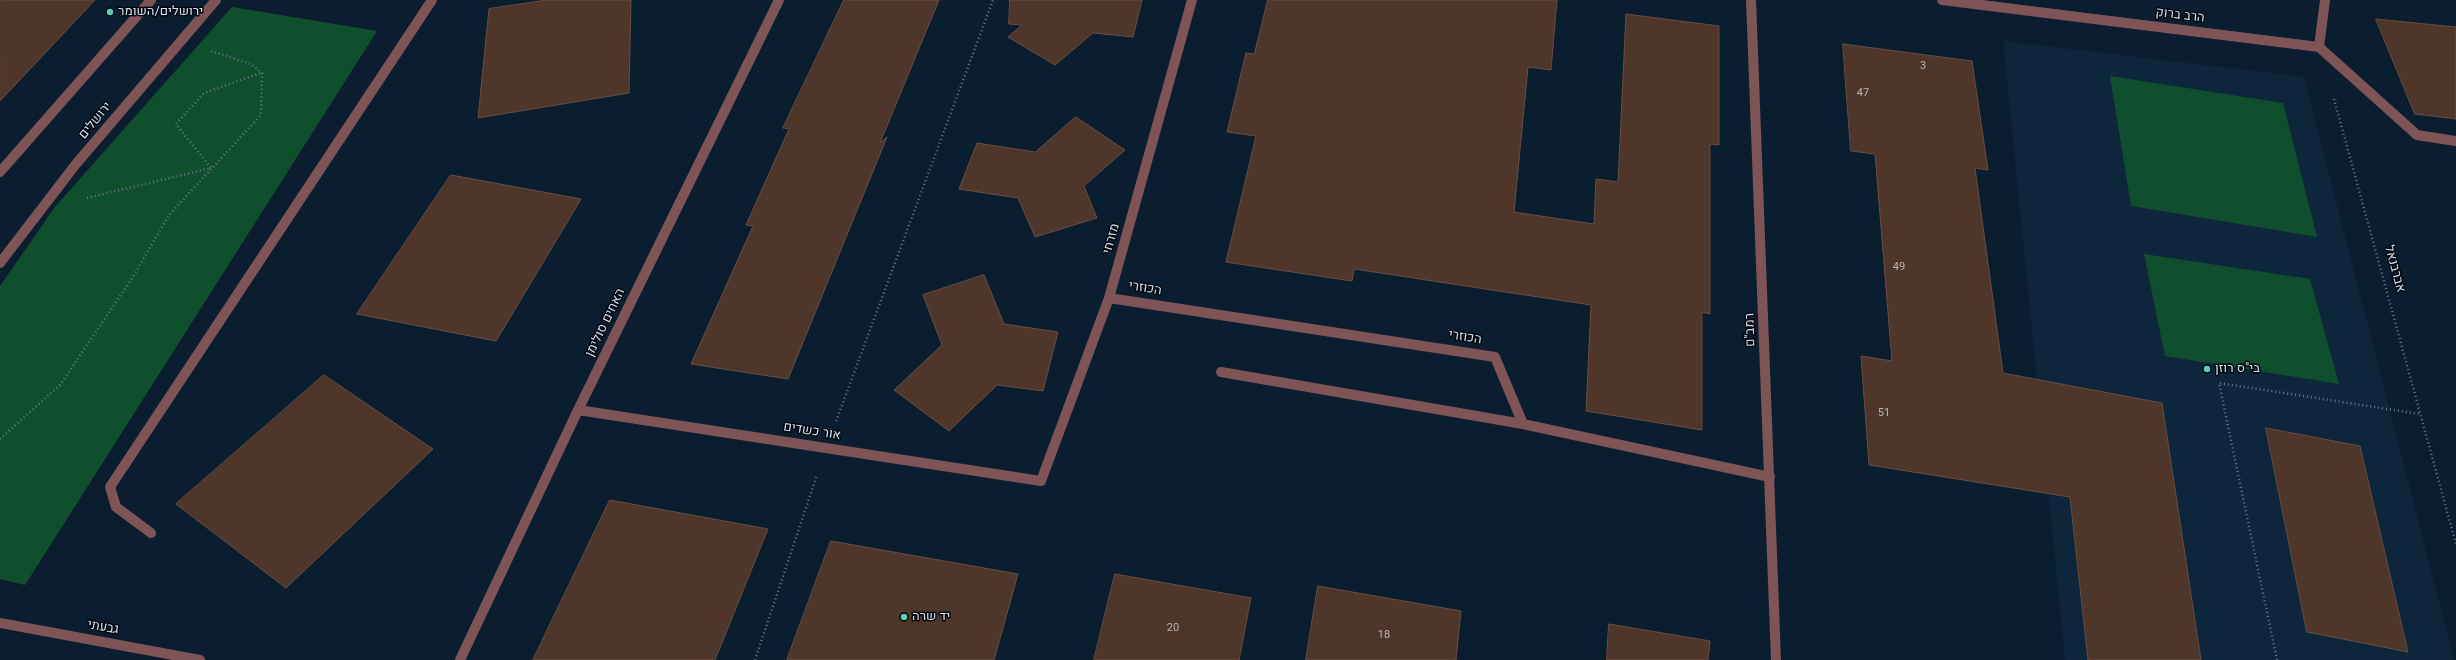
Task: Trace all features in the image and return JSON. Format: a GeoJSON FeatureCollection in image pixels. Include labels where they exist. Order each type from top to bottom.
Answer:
{"type":"FeatureCollection","features":[{"type":"Feature","properties":{"kind":"street"},"geometry":{"type":"LineString","coordinates":[[0,172],[151,0]]}},
{"type":"Feature","properties":{"kind":"street","name":"ירושלים"},"geometry":{"type":"LineString","coordinates":[[0,263],[76,164],[216,0]]}},
{"type":"Feature","properties":{"kind":"street"},"geometry":{"type":"LineString","coordinates":[[151,533],[116,507],[110,487],[432,0]]}},
{"type":"Feature","properties":{"kind":"street","name":"האחים סולימן"},"geometry":{"type":"LineString","coordinates":[[460,660],[578,410],[779,0]]}},
{"type":"Feature","properties":{"kind":"street","name":"מזרחי"},"geometry":{"type":"LineString","coordinates":[[1041,481],[1109,298],[1192,0]]}},
{"type":"Feature","properties":{"kind":"street","name":"רמב\"ם"},"geometry":{"type":"LineString","coordinates":[[1751,0],[1776,660]]}},
{"type":"Feature","properties":{"kind":"street","name":"הרב ברוק"},"geometry":{"type":"LineString","coordinates":[[1942,0],[2319,47]]}},
{"type":"Feature","properties":{"kind":"street"},"geometry":{"type":"LineString","coordinates":[[2325,0],[2319,47],[2417,135],[2456,142]]}},
{"type":"Feature","properties":{"kind":"street","name":"הכוזרי"},"geometry":{"type":"LineString","coordinates":[[1109,298],[1495,357],[1522,424]]}},
{"type":"Feature","properties":{"kind":"street"},"geometry":{"type":"LineString","coordinates":[[1221,372],[1522,424],[1770,477]]}},
{"type":"Feature","properties":{"kind":"street","name":"אור כשדים"},"geometry":{"type":"LineString","coordinates":[[578,410],[1041,481]]}},
{"type":"Feature","properties":{"kind":"street","name":"גבעתי"},"geometry":{"type":"LineString","coordinates":[[0,623],[200,660]]}},
{"type":"Feature","properties":{"kind":"path"},"geometry":{"type":"LineString","coordinates":[[755,660],[826,448],[993,0]]}},
{"type":"Feature","properties":{"kind":"path"},"geometry":{"type":"LineString","coordinates":[[181,41],[251,64],[262,73]]}},
{"type":"Feature","properties":{"kind":"path"},"geometry":{"type":"LineString","coordinates":[[0,439],[60,385],[131,280],[170,215],[211,168],[261,115],[262,73]]}},
{"type":"Feature","properties":{"kind":"path"},"geometry":{"type":"LineString","coordinates":[[211,168],[176,124],[204,93],[262,73]]}},
{"type":"Feature","properties":{"kind":"path","name":"אברבנאל"},"geometry":{"type":"LineString","coordinates":[[2332,92],[2456,544]]}},
{"type":"Feature","properties":{"kind":"path"},"geometry":{"type":"LineString","coordinates":[[41,209],[211,168]]}},
{"type":"Feature","properties":{"kind":"path"},"geometry":{"type":"LineString","coordinates":[[2277,660],[2219,384],[2420,414]]}},
{"type":"Feature","properties":{"kind":"shaded area","name":"בי\"ס רוזן"},"geometry":{"type":"Polygon","coordinates":[[[2003,41],[2304,77],[2454,660],[2065,660],[2003,41]]]}},
{"type":"Feature","properties":{"kind":"green space"},"geometry":{"type":"Polygon","coordinates":[[[232,7],[377,31],[25,585],[0,579],[0,286],[55,207],[232,7]]]}},
{"type":"Feature","properties":{"kind":"green space"},"geometry":{"type":"Polygon","coordinates":[[[2110,76],[2283,103],[2317,237],[2131,206],[2110,76]]]}},
{"type":"Feature","properties":{"kind":"green space"},"geometry":{"type":"Polygon","coordinates":[[[2144,254],[2310,279],[2339,384],[2165,356],[2144,254]]]}},
{"type":"Feature","properties":{"kind":"building"},"geometry":{"type":"Polygon","coordinates":[[[0,0],[95,0],[0,101],[0,0]]]}},
{"type":"Feature","properties":{"kind":"building"},"geometry":{"type":"Polygon","coordinates":[[[547,0],[631,0],[629,93],[478,118],[489,9],[547,0]]]}},
{"type":"Feature","properties":{"kind":"building"},"geometry":{"type":"Polygon","coordinates":[[[844,0],[939,0],[880,143],[887,137],[788,379],[691,364],[753,226],[746,225],[789,129],[783,128],[844,0]]]}},
{"type":"Feature","properties":{"kind":"building"},"geometry":{"type":"Polygon","coordinates":[[[1010,0],[1142,0],[1133,37],[1093,33],[1055,65],[1008,37],[1022,25],[1009,24],[1010,0]]]}},
{"type":"Feature","properties":{"kind":"building"},"geometry":{"type":"Polygon","coordinates":[[[1268,0],[1557,0],[1551,70],[1528,67],[1514,212],[1594,224],[1596,179],[1618,182],[1626,14],[1719,26],[1719,145],[1710,144],[1710,314],[1702,312],[1702,430],[1586,411],[1591,305],[1354,269],[1352,281],[1226,262],[1256,136],[1227,132],[1246,53],[1254,54],[1268,0]]]}},
{"type":"Feature","properties":{"kind":"building"},"geometry":{"type":"Polygon","coordinates":[[[2376,19],[2456,27],[2456,119],[2415,114],[2376,19]]]}},
{"type":"Feature","properties":{"kind":"building"},"geometry":{"type":"Polygon","coordinates":[[[1843,44],[1972,61],[1988,170],[1975,168],[2003,373],[2162,403],[2201,660],[2088,660],[2070,497],[1869,465],[1861,356],[1892,361],[1875,154],[1851,151],[1843,44]]]}},
{"type":"Feature","properties":{"kind":"building"},"geometry":{"type":"Polygon","coordinates":[[[1076,117],[1125,150],[1084,186],[1097,218],[1035,237],[1018,198],[959,189],[977,143],[1035,152],[1076,117]]]}},
{"type":"Feature","properties":{"kind":"building"},"geometry":{"type":"Polygon","coordinates":[[[451,175],[581,199],[496,341],[357,314],[451,175]]]}},
{"type":"Feature","properties":{"kind":"building"},"geometry":{"type":"Polygon","coordinates":[[[984,275],[1004,324],[1058,332],[1043,391],[997,385],[949,431],[894,390],[942,345],[923,295],[984,275]]]}},
{"type":"Feature","properties":{"kind":"building"},"geometry":{"type":"Polygon","coordinates":[[[324,375],[433,449],[286,588],[176,504],[324,375]]]}},
{"type":"Feature","properties":{"kind":"building"},"geometry":{"type":"Polygon","coordinates":[[[2266,428],[2360,446],[2408,652],[2307,632],[2266,428]]]}},
{"type":"Feature","properties":{"kind":"building"},"geometry":{"type":"Polygon","coordinates":[[[610,500],[768,529],[715,660],[533,660],[610,500]]]}},
{"type":"Feature","properties":{"kind":"building","name":"יד שרה"},"geometry":{"type":"Polygon","coordinates":[[[831,541],[1018,574],[994,660],[787,660],[831,541]]]}},
{"type":"Feature","properties":{"kind":"building"},"geometry":{"type":"Polygon","coordinates":[[[1115,574],[1251,598],[1239,660],[1094,660],[1115,574]]]}},
{"type":"Feature","properties":{"kind":"building"},"geometry":{"type":"Polygon","coordinates":[[[1318,586],[1461,611],[1456,660],[1306,660],[1318,586]]]}},
{"type":"Feature","properties":{"kind":"building"},"geometry":{"type":"Polygon","coordinates":[[[1609,624],[1710,641],[1708,660],[1607,660],[1609,624]]]}},
{"type":"Feature","properties":{"kind":"place","name":"ירושלים/השומר"},"geometry":{"type":"Point","coordinates":[110,12]}},
{"type":"Feature","properties":{"kind":"place","name":"בי\"ס רוזן"},"geometry":{"type":"Point","coordinates":[2207,369]}},
{"type":"Feature","properties":{"kind":"place","name":"יד שרה"},"geometry":{"type":"Point","coordinates":[904,617]}}]}
